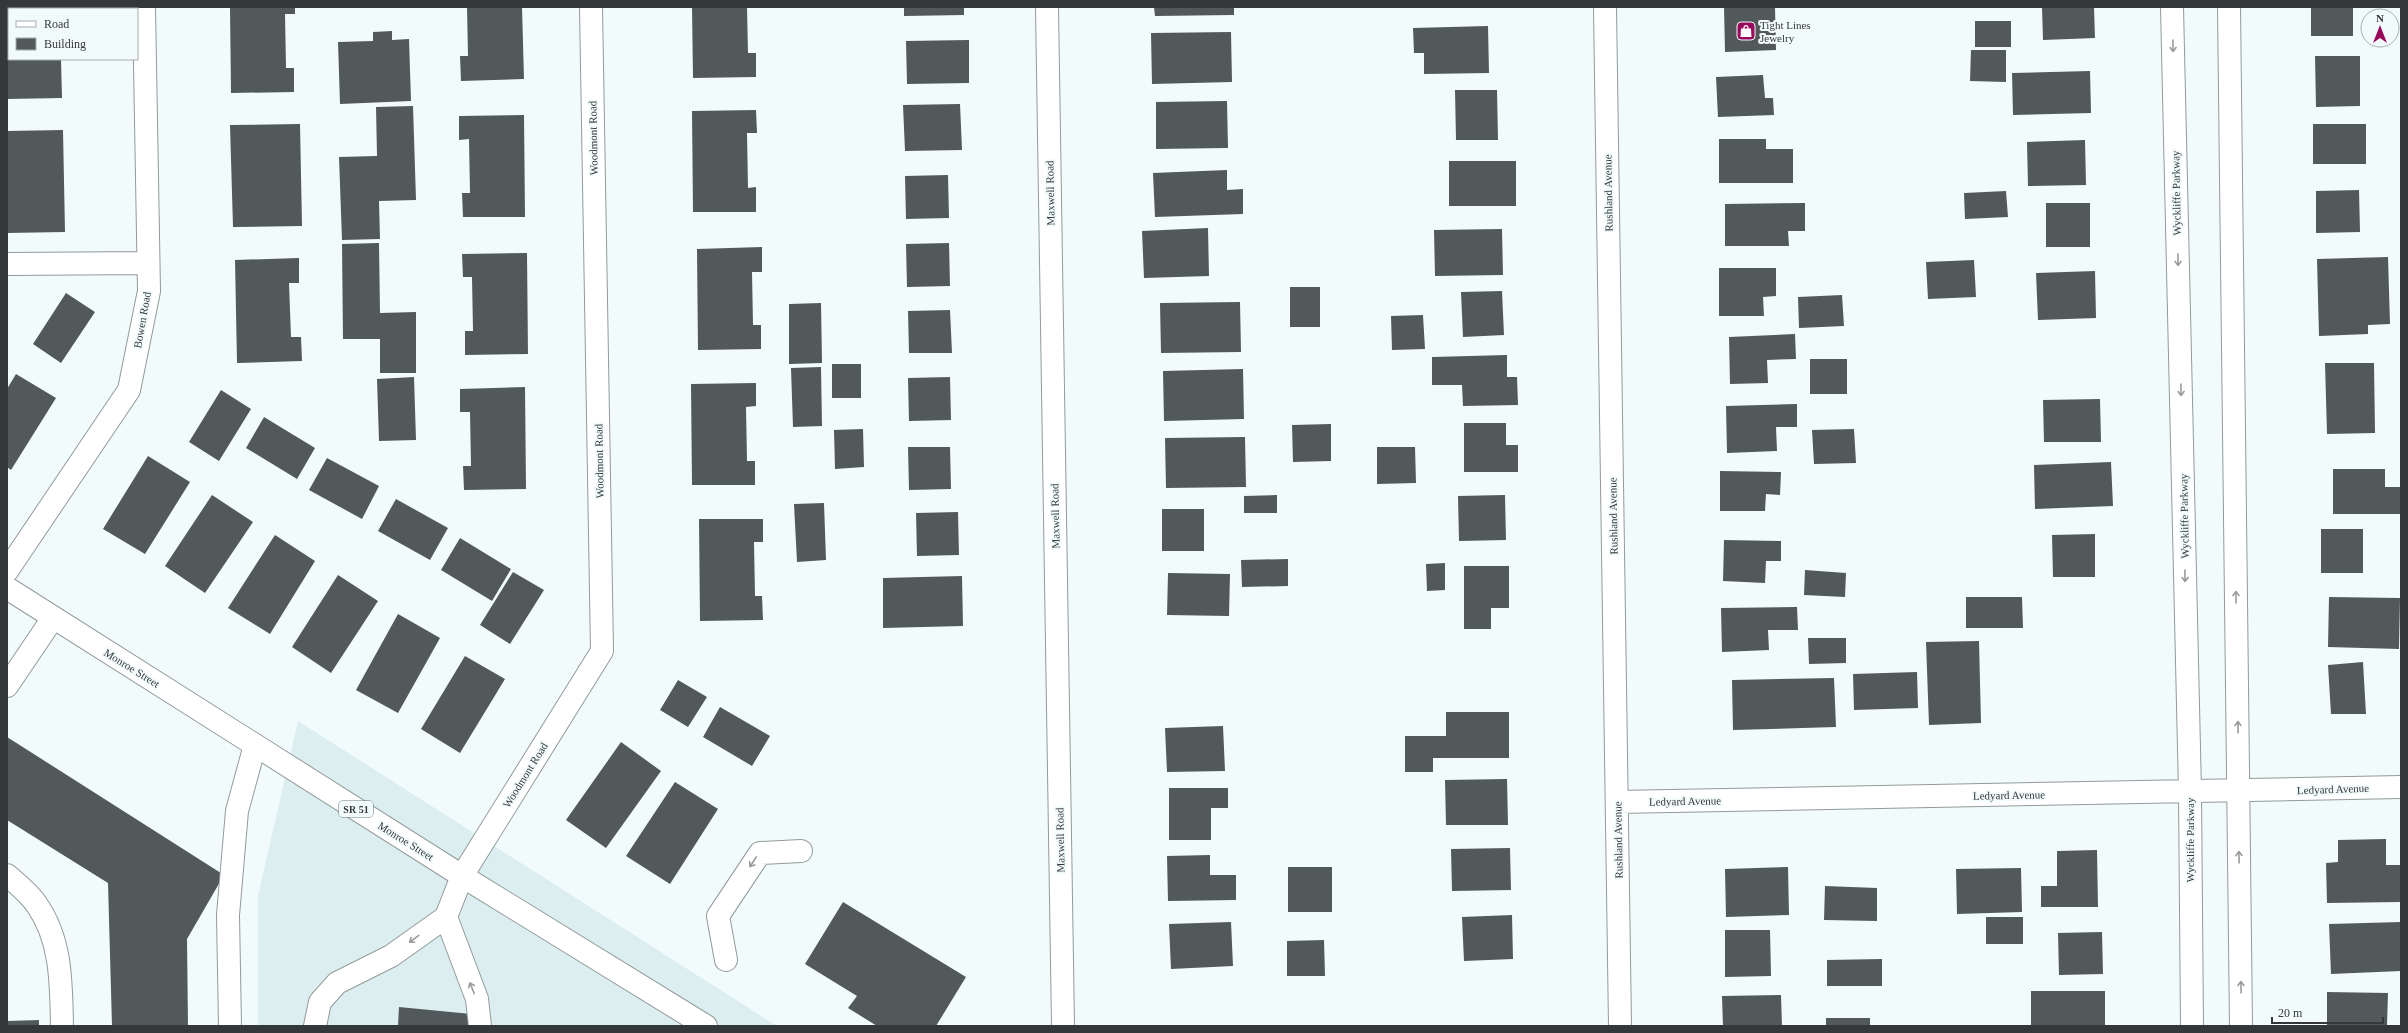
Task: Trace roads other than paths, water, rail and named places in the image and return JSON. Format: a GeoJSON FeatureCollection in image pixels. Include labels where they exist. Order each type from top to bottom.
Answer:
{"type":"FeatureCollection","features":[{"type":"Feature","properties":{"kind":"street","name":"Bowen Road"},"geometry":{"type":"LineString","coordinates":[[7,571],[129,390],[149,291],[144,7]]}},
{"type":"Feature","properties":{"kind":"street","name":"Woodmont Road"},"geometry":{"type":"LineString","coordinates":[[446,917],[462,876],[602,651],[590,7]]}},
{"type":"Feature","properties":{"kind":"street","name":"Maxwell Road"},"geometry":{"type":"LineString","coordinates":[[1047,7],[1063,1026]]}},
{"type":"Feature","properties":{"kind":"street","name":"Rushland Avenue"},"geometry":{"type":"LineString","coordinates":[[1605,7],[1620,1026]]}},
{"type":"Feature","properties":{"kind":"street","name":"Wyckliffe Parkway"},"geometry":{"type":"LineString","coordinates":[[2172,7],[2190,792],[2192,1026]]}},
{"type":"Feature","properties":{"kind":"street"},"geometry":{"type":"LineString","coordinates":[[2229,7],[2241,1026]]}},
{"type":"Feature","properties":{"kind":"street"},"geometry":{"type":"LineString","coordinates":[[7,264],[148,263]]}},
{"type":"Feature","properties":{"kind":"street","name":"Monroe Street"},"geometry":{"type":"LineString","coordinates":[[7,588],[462,876],[706,1026]]}},
{"type":"Feature","properties":{"kind":"street"},"geometry":{"type":"LineString","coordinates":[[7,686],[53,618]]}},
{"type":"Feature","properties":{"kind":"street"},"geometry":{"type":"LineString","coordinates":[[230,1026],[228,915],[237,811],[255,745]]}},
{"type":"Feature","properties":{"kind":"street","name":"Ledyard Avenue"},"geometry":{"type":"LineString","coordinates":[[1617,802],[2239,792],[2401,787]]}},
{"type":"Feature","properties":{"kind":"street"},"geometry":{"type":"LineString","coordinates":[[726,960],[718,916],[760,853],[801,851]]}},
{"type":"Feature","properties":{"kind":"street"},"geometry":{"type":"LineString","coordinates":[[7,875],[37,904],[53,935],[60,974],[62,1026]]}},
{"type":"Feature","properties":{"kind":"street"},"geometry":{"type":"LineString","coordinates":[[315,1026],[320,1002],[337,983],[391,956],[446,917],[476,999],[480,1026]]}},
{"type":"Feature","properties":{"kind":"place","name":"Tight Lines Jewelry"},"geometry":{"type":"Point","coordinates":[1746,31]}}]}
